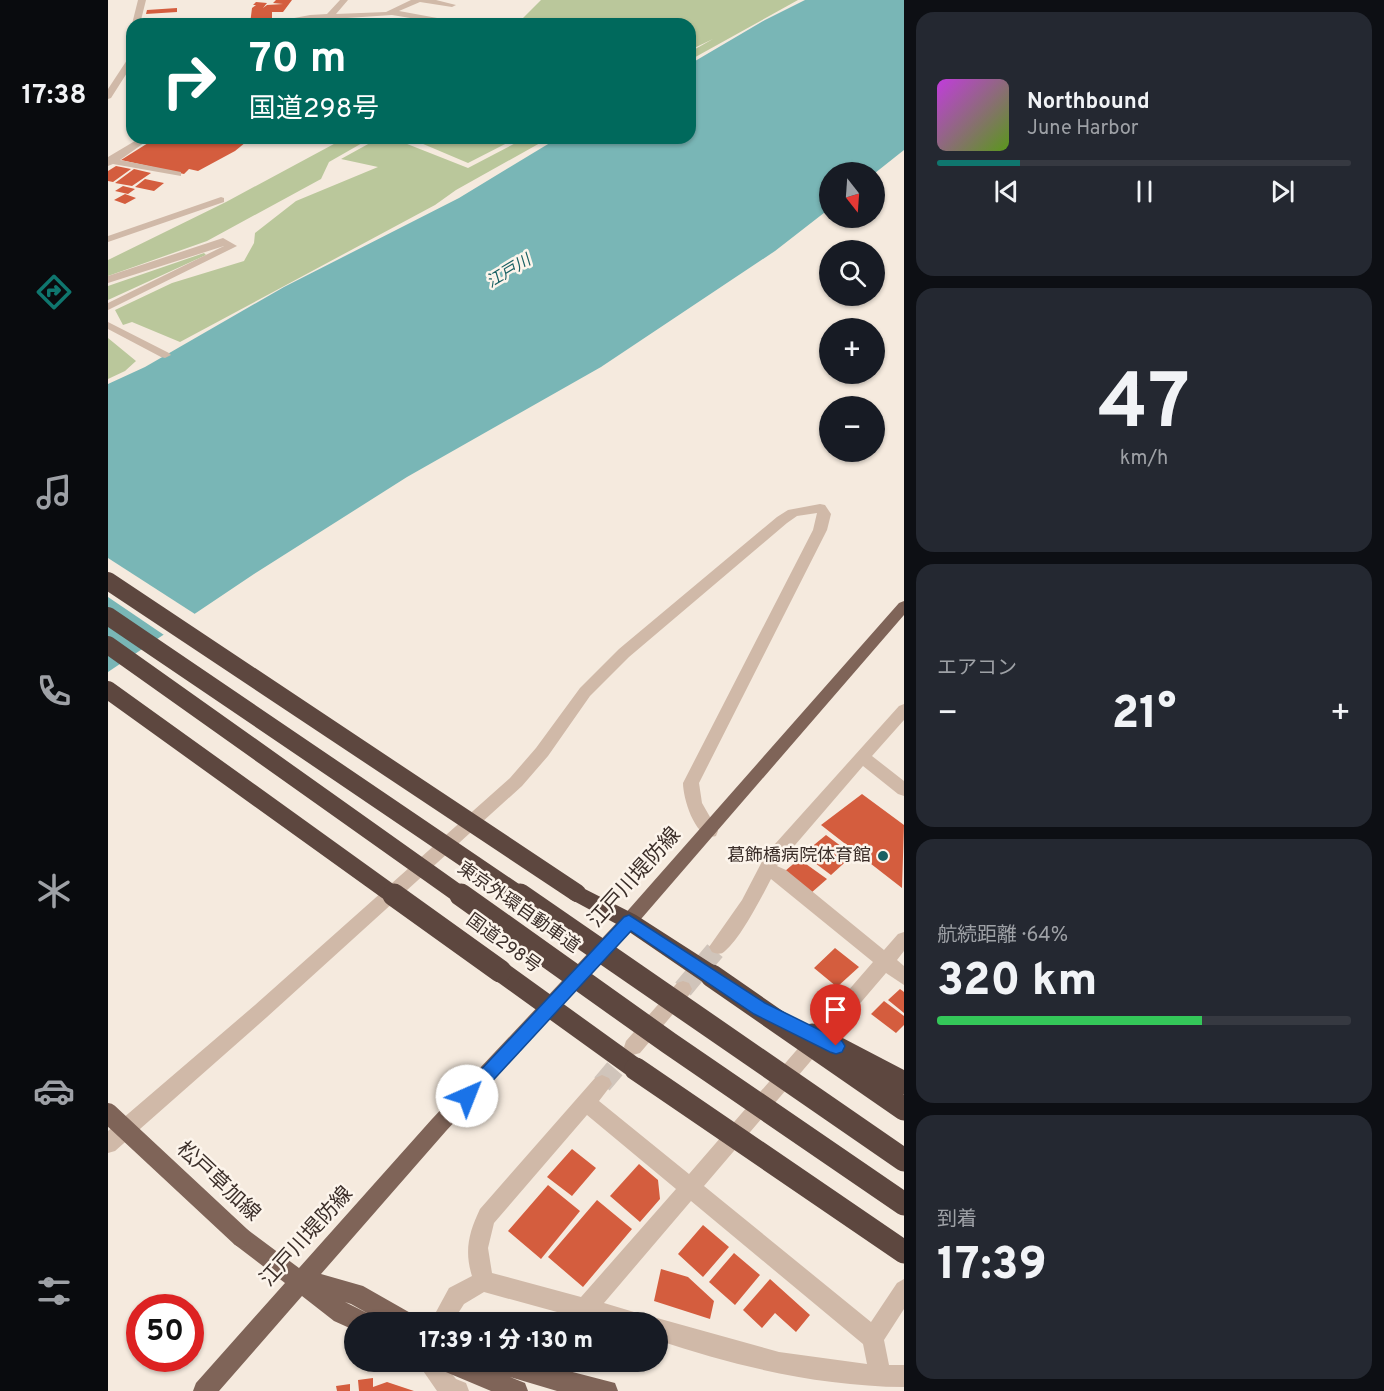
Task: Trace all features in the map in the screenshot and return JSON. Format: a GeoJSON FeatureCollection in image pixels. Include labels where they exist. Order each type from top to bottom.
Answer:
{"type":"FeatureCollection","features":[{"type":"Feature","properties":{"kind":"highway"},"geometry":{"type":"LineString","coordinates":[[108,581],[577,893],[629,921],[712,976],[904,1109]]}},
{"type":"Feature","properties":{"kind":"highway","name":"東京外環自動車道"},"geometry":{"type":"LineString","coordinates":[[108,616],[702,1019],[904,1160]]}},
{"type":"Feature","properties":{"kind":"highway","name":"東京外環自動車道"},"geometry":{"type":"LineString","coordinates":[[108,645],[669,1043],[904,1204]]}},
{"type":"Feature","properties":{"kind":"highway","name":"国道298号"},"geometry":{"type":"LineString","coordinates":[[108,690],[551,1009],[635,1058],[904,1252]]}},
{"type":"Feature","properties":{"kind":"highway"},"geometry":{"type":"LineString","coordinates":[[759,1008],[904,1083]]}},
{"type":"Feature","properties":{"kind":"main road","name":"江戸川堤防線"},"geometry":{"type":"LineString","coordinates":[[204,1391],[300,1279],[439,1125],[551,1009],[710,831],[904,606]]}},
{"type":"Feature","properties":{"kind":"main road","name":"松戸草加線"},"geometry":{"type":"LineString","coordinates":[[108,1113],[241,1237],[344,1314]]}},
{"type":"Feature","properties":{"kind":"main road","name":"松戸草加線"},"geometry":{"type":"LineString","coordinates":[[300,1279],[355,1294],[387,1312]]}},
{"type":"Feature","properties":{"kind":"main road"},"geometry":{"type":"LineString","coordinates":[[472,1372],[517,1391]]}},
{"type":"Feature","properties":{"kind":"main road"},"geometry":{"type":"LineString","coordinates":[[530,1372],[574,1385],[607,1391]]}},
{"type":"Feature","properties":{"kind":"street"},"geometry":{"type":"LineString","coordinates":[[138,18],[142,0]]}},
{"type":"Feature","properties":{"kind":"street"},"geometry":{"type":"LineString","coordinates":[[328,18],[344,0]]}},
{"type":"Feature","properties":{"kind":"street"},"geometry":{"type":"LineString","coordinates":[[383,18],[417,0]]}},
{"type":"Feature","properties":{"kind":"street"},"geometry":{"type":"LineString","coordinates":[[422,0],[452,5]]}},
{"type":"Feature","properties":{"kind":"street"},"geometry":{"type":"LineString","coordinates":[[294,18],[390,13],[421,18]]}},
{"type":"Feature","properties":{"kind":"street"},"geometry":{"type":"LineString","coordinates":[[108,96],[125,70]]}},
{"type":"Feature","properties":{"kind":"street"},"geometry":{"type":"LineString","coordinates":[[109,161],[136,144]]}},
{"type":"Feature","properties":{"kind":"street"},"geometry":{"type":"LineString","coordinates":[[109,161],[178,174]]}},
{"type":"Feature","properties":{"kind":"street"},"geometry":{"type":"LineString","coordinates":[[108,239],[221,200]]}},
{"type":"Feature","properties":{"kind":"street"},"geometry":{"type":"LineString","coordinates":[[108,280],[223,241],[232,246],[108,307]]}},
{"type":"Feature","properties":{"kind":"street"},"geometry":{"type":"LineString","coordinates":[[108,325],[165,355]]}},
{"type":"Feature","properties":{"kind":"street"},"geometry":{"type":"LineString","coordinates":[[108,1144],[261,1011],[516,782],[542,753],[585,692],[624,653],[782,520],[799,511],[820,508],[824,514],[820,530],[691,783],[690,796],[696,812],[710,831]]}},
{"type":"Feature","properties":{"kind":"street"},"geometry":{"type":"LineString","coordinates":[[717,947],[741,918],[762,884],[772,859],[864,758],[904,710]]}},
{"type":"Feature","properties":{"kind":"street"},"geometry":{"type":"LineString","coordinates":[[864,758],[904,790]]}},
{"type":"Feature","properties":{"kind":"street"},"geometry":{"type":"LineString","coordinates":[[768,870],[780,875],[904,977]]}},
{"type":"Feature","properties":{"kind":"street"},"geometry":{"type":"LineString","coordinates":[[586,1308],[904,939]]}},
{"type":"Feature","properties":{"kind":"street"},"geometry":{"type":"LineString","coordinates":[[635,1058],[683,989]]}},
{"type":"Feature","properties":{"kind":"street"},"geometry":{"type":"LineString","coordinates":[[484,1281],[475,1249],[478,1233],[487,1216],[602,1084]]}},
{"type":"Feature","properties":{"kind":"street"},"geometry":{"type":"LineString","coordinates":[[586,1102],[873,1338],[880,1377]]}},
{"type":"Feature","properties":{"kind":"street"},"geometry":{"type":"LineString","coordinates":[[446,1312],[461,1290],[484,1281],[599,1312]]}},
{"type":"Feature","properties":{"kind":"street"},"geometry":{"type":"LineString","coordinates":[[873,1338],[904,1290]]}},
{"type":"Feature","properties":{"kind":"street"},"geometry":{"type":"LineString","coordinates":[[668,1333],[719,1350],[792,1366],[849,1376],[904,1376]]}},
{"type":"Feature","properties":{"kind":"street"},"geometry":{"type":"LineString","coordinates":[[436,1372],[448,1387],[458,1391]]}},
{"type":"Feature","properties":{"kind":"green space"},"geometry":{"type":"Polygon","coordinates":[[[541,0],[798,0],[696,57],[696,49],[713,39],[696,47],[696,18],[523,18],[541,0]]]}},
{"type":"Feature","properties":{"kind":"green space"},"geometry":{"type":"Polygon","coordinates":[[[334,144],[360,144],[329,162],[321,179],[207,241],[108,276],[108,260],[226,202],[334,144]]]}},
{"type":"Feature","properties":{"kind":"green space"},"geometry":{"type":"Polygon","coordinates":[[[368,144],[407,144],[468,168],[514,144],[538,144],[456,190],[435,205],[180,342],[132,322],[123,325],[115,310],[172,283],[244,261],[254,243],[255,233],[296,201],[378,167],[341,159],[368,144]]]}},
{"type":"Feature","properties":{"kind":"green space"},"geometry":{"type":"Polygon","coordinates":[[[423,144],[505,144],[468,163],[423,144]]]}},
{"type":"Feature","properties":{"kind":"green space"},"geometry":{"type":"Polygon","coordinates":[[[204,253],[206,255],[108,300],[108,286],[204,253]]]}},
{"type":"Feature","properties":{"kind":"green space"},"geometry":{"type":"Polygon","coordinates":[[[108,338],[136,361],[125,371],[108,379],[108,338]]]}},
{"type":"Feature","properties":{"kind":"water","name":"江戸川"},"geometry":{"type":"Polygon","coordinates":[[[805,0],[904,0],[904,150],[885,165],[885,162],[819,162],[819,217],[775,251],[601,367],[407,477],[254,574],[108,672],[108,384],[145,367],[284,287],[459,198],[548,144],[696,144],[696,60],[765,20],[805,0]]]}},
{"type":"Feature","properties":{"kind":"pier"},"geometry":{"type":"Polygon","coordinates":[[[108,558],[198,616],[167,637],[108,597],[108,558]]]}},
{"type":"Feature","properties":{"kind":"building"},"geometry":{"type":"Polygon","coordinates":[[[276,0],[292,0],[283,12],[272,12],[272,18],[251,18],[252,8],[256,2],[267,3],[263,8],[267,5],[283,4],[273,3],[276,0]]]}},
{"type":"Feature","properties":{"kind":"building"},"geometry":{"type":"Polygon","coordinates":[[[177,8],[177,12],[146,14],[147,10],[177,8]]]}},
{"type":"Feature","properties":{"kind":"building"},"geometry":{"type":"Polygon","coordinates":[[[146,144],[244,144],[198,171],[189,169],[184,174],[121,160],[146,144]]]}},
{"type":"Feature","properties":{"kind":"building"},"geometry":{"type":"Polygon","coordinates":[[[116,166],[131,169],[113,182],[108,181],[108,171],[116,166]]]}},
{"type":"Feature","properties":{"kind":"building"},"geometry":{"type":"Polygon","coordinates":[[[134,169],[151,173],[132,186],[115,183],[134,169]]]}},
{"type":"Feature","properties":{"kind":"building"},"geometry":{"type":"Polygon","coordinates":[[[145,179],[164,183],[154,191],[135,187],[145,179]]]}},
{"type":"Feature","properties":{"kind":"building"},"geometry":{"type":"Polygon","coordinates":[[[123,186],[135,189],[128,194],[115,191],[123,186]]]}},
{"type":"Feature","properties":{"kind":"building"},"geometry":{"type":"Polygon","coordinates":[[[125,194],[136,198],[125,204],[114,200],[125,194]]]}},
{"type":"Feature","properties":{"kind":"building","name":"葛飾橋病院体育館"},"geometry":{"type":"Polygon","coordinates":[[[862,794],[904,825],[902,888],[821,825],[862,794]]]}},
{"type":"Feature","properties":{"kind":"building"},"geometry":{"type":"Polygon","coordinates":[[[826,835],[853,855],[831,875],[803,854],[826,835]]]}},
{"type":"Feature","properties":{"kind":"building"},"geometry":{"type":"Polygon","coordinates":[[[799,859],[827,879],[811,893],[784,872],[799,859]]]}},
{"type":"Feature","properties":{"kind":"building"},"geometry":{"type":"Polygon","coordinates":[[[835,948],[859,967],[837,987],[814,968],[835,948]]]}},
{"type":"Feature","properties":{"kind":"building"},"geometry":{"type":"Polygon","coordinates":[[[900,989],[904,992],[904,1013],[888,1000],[900,989]]]}},
{"type":"Feature","properties":{"kind":"building"},"geometry":{"type":"Polygon","coordinates":[[[884,1001],[904,1016],[904,1025],[896,1033],[871,1014],[884,1001]]]}},
{"type":"Feature","properties":{"kind":"building"},"geometry":{"type":"Polygon","coordinates":[[[572,1149],[596,1168],[572,1196],[547,1177],[572,1149]]]}},
{"type":"Feature","properties":{"kind":"building"},"geometry":{"type":"Polygon","coordinates":[[[639,1164],[658,1180],[660,1199],[640,1222],[610,1196],[639,1164]]]}},
{"type":"Feature","properties":{"kind":"building"},"geometry":{"type":"Polygon","coordinates":[[[548,1185],[580,1211],[541,1259],[508,1231],[548,1185]]]}},
{"type":"Feature","properties":{"kind":"building"},"geometry":{"type":"Polygon","coordinates":[[[597,1200],[632,1229],[583,1287],[548,1257],[597,1200]]]}},
{"type":"Feature","properties":{"kind":"building"},"geometry":{"type":"Polygon","coordinates":[[[703,1225],[729,1247],[703,1277],[678,1254],[703,1225]]]}},
{"type":"Feature","properties":{"kind":"building"},"geometry":{"type":"Polygon","coordinates":[[[734,1253],[760,1275],[735,1305],[709,1282],[734,1253]]]}},
{"type":"Feature","properties":{"kind":"building"},"geometry":{"type":"Polygon","coordinates":[[[661,1269],[688,1277],[714,1301],[710,1319],[654,1301],[661,1269]]]}},
{"type":"Feature","properties":{"kind":"building"},"geometry":{"type":"Polygon","coordinates":[[[770,1279],[810,1315],[796,1332],[775,1313],[762,1328],[743,1310],[770,1279]]]}},
{"type":"Feature","properties":{"kind":"building"},"geometry":{"type":"Polygon","coordinates":[[[373,1378],[373,1387],[387,1382],[414,1391],[359,1391],[358,1380],[373,1378]]]}},
{"type":"Feature","properties":{"kind":"building"},"geometry":{"type":"Polygon","coordinates":[[[350,1384],[350,1391],[337,1391],[336,1386],[350,1384]]]}},
{"type":"Feature","properties":{"kind":"tunnel"},"geometry":{"type":"LineString","coordinates":[[683,989],[718,947]]}},
{"type":"Feature","properties":{"kind":"tunnel"},"geometry":{"type":"LineString","coordinates":[[602,1084],[629,1052]]}},
{"type":"Feature","properties":{"kind":"place","name":"葛飾橋病院体育館"},"geometry":{"type":"Point","coordinates":[883,856]}},
{"type":"Feature","properties":{"kind":"route"},"geometry":{"type":"LineString","coordinates":[[467,1096],[551,1009],[629,921],[759,1008],[836,1046]]}}]}
